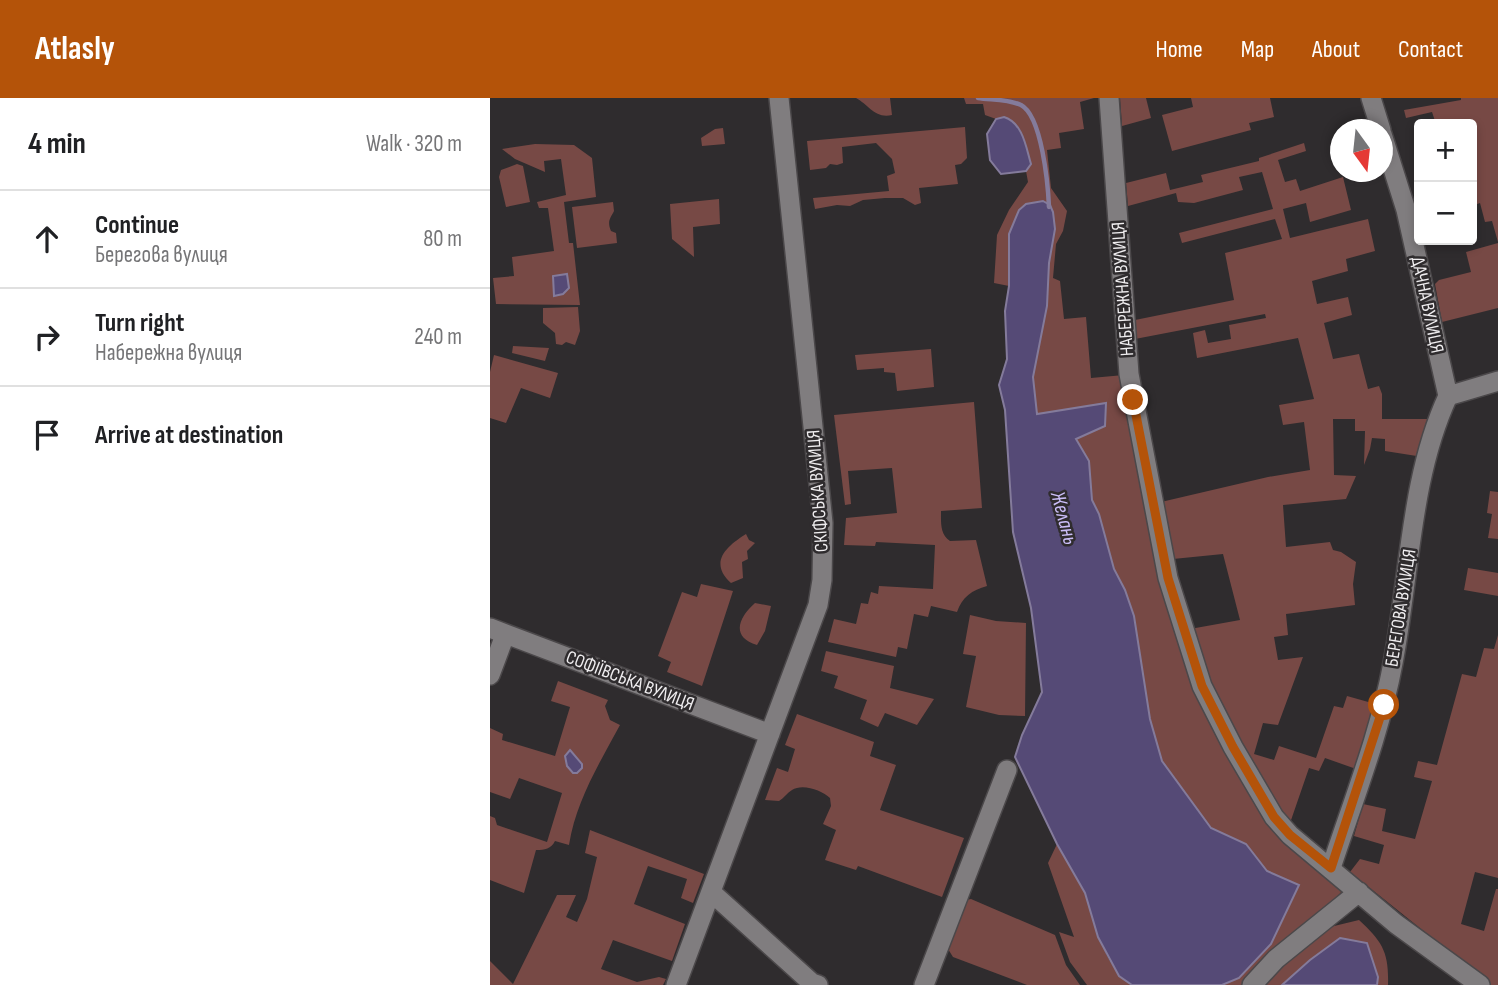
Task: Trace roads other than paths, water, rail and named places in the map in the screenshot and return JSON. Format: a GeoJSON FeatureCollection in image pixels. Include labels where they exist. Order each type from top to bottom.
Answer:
{"type":"FeatureCollection","features":[{"type":"Feature","properties":{"kind":"street","name":"СКІФСЬКА ВУЛИЦЯ"},"geometry":{"type":"LineString","coordinates":[[676,985],[818,605],[822,580],[823,523],[779,98]]}},
{"type":"Feature","properties":{"kind":"street","name":"НАБЕРЕЖНА ВУЛИЦЯ"},"geometry":{"type":"LineString","coordinates":[[1110,98],[1129,374],[1168,578],[1202,686],[1233,747],[1274,817],[1290,835],[1396,924],[1480,985]]}},
{"type":"Feature","properties":{"kind":"street","name":"ДАЧНА ВУЛИЦЯ"},"geometry":{"type":"LineString","coordinates":[[1371,98],[1378,119]]}},
{"type":"Feature","properties":{"kind":"street","name":"ДАЧНА ВУЛИЦЯ"},"geometry":{"type":"LineString","coordinates":[[1393,168],[1406,210],[1448,396]]}},
{"type":"Feature","properties":{"kind":"street"},"geometry":{"type":"LineString","coordinates":[[1448,396],[1498,381]]}},
{"type":"Feature","properties":{"kind":"street","name":"БЕРЕГОВА ВУЛИЦЯ"},"geometry":{"type":"LineString","coordinates":[[1331,868],[1384,705],[1408,556],[1430,443],[1448,396]]}},
{"type":"Feature","properties":{"kind":"street","name":"СОФІЇВСЬКА ВУЛИЦЯ"},"geometry":{"type":"LineString","coordinates":[[498,631],[770,734]]}},
{"type":"Feature","properties":{"kind":"street"},"geometry":{"type":"LineString","coordinates":[[490,675],[498,631]]}},
{"type":"Feature","properties":{"kind":"street"},"geometry":{"type":"LineString","coordinates":[[924,985],[1007,770]]}},
{"type":"Feature","properties":{"kind":"street"},"geometry":{"type":"LineString","coordinates":[[711,892],[812,983],[818,985]]}},
{"type":"Feature","properties":{"kind":"street"},"geometry":{"type":"LineString","coordinates":[[1252,985],[1276,959],[1359,892]]}},
{"type":"Feature","properties":{"kind":"water"},"geometry":{"type":"Polygon","coordinates":[[[1004,117],[1016,124],[1023,136],[1031,164],[1026,171],[1001,174],[990,160],[987,134],[996,119],[1004,117]]]}},
{"type":"Feature","properties":{"kind":"water"},"geometry":{"type":"Polygon","coordinates":[[[1043,201],[1050,205],[1053,212],[1055,229],[1049,263],[1047,306],[1033,377],[1037,414],[1106,403],[1105,426],[1076,439],[1089,461],[1092,500],[1099,514],[1114,569],[1134,616],[1150,719],[1162,761],[1211,828],[1246,844],[1267,871],[1299,885],[1271,944],[1239,978],[1222,985],[1132,985],[1119,976],[1098,937],[1085,893],[1057,844],[1015,757],[1042,692],[1031,608],[1013,532],[1005,410],[999,385],[1007,359],[1005,311],[1009,286],[1009,234],[1019,210],[1026,204],[1043,201]]]}},
{"type":"Feature","properties":{"kind":"water"},"geometry":{"type":"Polygon","coordinates":[[[567,274],[569,288],[563,294],[554,296],[553,276],[567,274]]]}},
{"type":"Feature","properties":{"kind":"water"},"geometry":{"type":"Polygon","coordinates":[[[570,750],[582,764],[577,773],[573,773],[567,766],[565,756],[570,750]]]}},
{"type":"Feature","properties":{"kind":"water"},"geometry":{"type":"Polygon","coordinates":[[[1340,938],[1367,943],[1378,977],[1377,985],[1282,985],[1310,960],[1340,938]]]}},
{"type":"Feature","properties":{"kind":"waterway","name":"Желань"},"geometry":{"type":"LineString","coordinates":[[978,98],[1016,103],[1028,112],[1039,136],[1049,207]]}}]}
